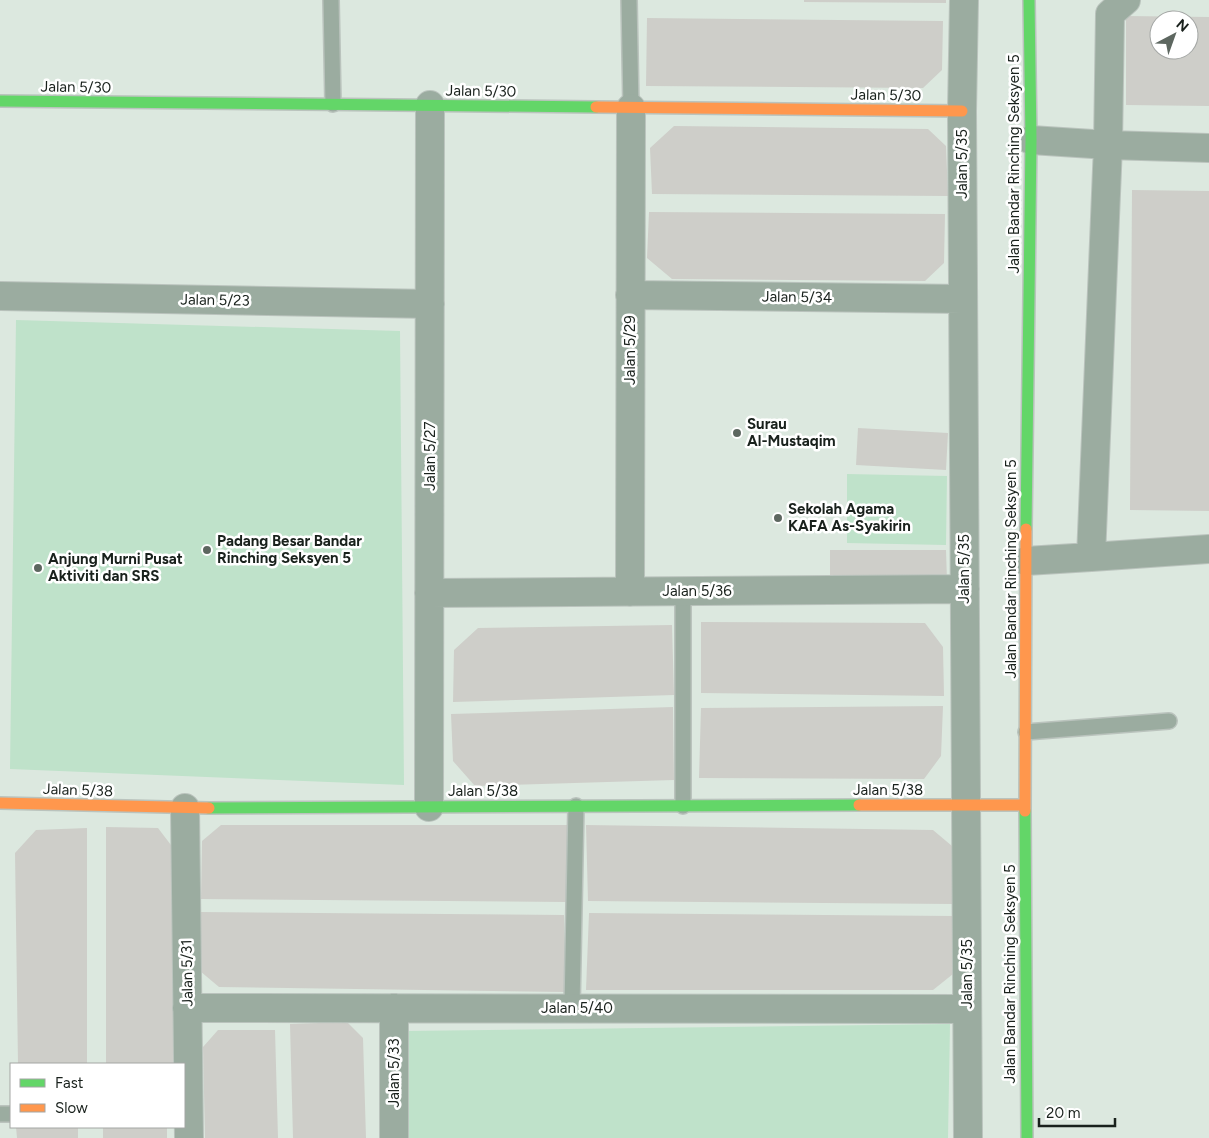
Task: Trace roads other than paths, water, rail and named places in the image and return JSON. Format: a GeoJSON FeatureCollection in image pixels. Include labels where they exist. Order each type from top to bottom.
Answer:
{"type":"FeatureCollection","features":[{"type":"Feature","properties":{"kind":"street","name":"Jalan 5/35"},"geometry":{"type":"LineString","coordinates":[[964,0],[962,111],[968,1138]]}},
{"type":"Feature","properties":{"kind":"street","name":"Jalan Bandar Rinching Seksyen 5"},"geometry":{"type":"LineString","coordinates":[[1027,1138],[1024,898],[1031,140],[1029,0]]}},
{"type":"Feature","properties":{"kind":"street"},"geometry":{"type":"LineString","coordinates":[[1091,557],[1108,145],[1110,14],[1126,0]]}},
{"type":"Feature","properties":{"kind":"street","name":"Jalan 5/30"},"geometry":{"type":"LineString","coordinates":[[0,101],[962,111]]}},
{"type":"Feature","properties":{"kind":"street","name":"Jalan 5/27"},"geometry":{"type":"LineString","coordinates":[[429,807],[430,105]]}},
{"type":"Feature","properties":{"kind":"street","name":"Jalan 5/29"},"geometry":{"type":"LineString","coordinates":[[630,592],[631,108]]}},
{"type":"Feature","properties":{"kind":"street"},"geometry":{"type":"LineString","coordinates":[[1031,140],[1108,145],[1209,148]]}},
{"type":"Feature","properties":{"kind":"street","name":"Jalan 5/34"},"geometry":{"type":"LineString","coordinates":[[630,295],[963,299]]}},
{"type":"Feature","properties":{"kind":"street","name":"Jalan 5/23"},"geometry":{"type":"LineString","coordinates":[[0,296],[430,304]]}},
{"type":"Feature","properties":{"kind":"street"},"geometry":{"type":"LineString","coordinates":[[1026,561],[1209,549]]}},
{"type":"Feature","properties":{"kind":"street","name":"Jalan 5/36"},"geometry":{"type":"LineString","coordinates":[[430,593],[965,589]]}},
{"type":"Feature","properties":{"kind":"street","name":"Jalan 5/38"},"geometry":{"type":"LineString","coordinates":[[0,803],[185,808],[1025,806]]}},
{"type":"Feature","properties":{"kind":"street","name":"Jalan 5/31"},"geometry":{"type":"LineString","coordinates":[[185,808],[187,1121]]}},
{"type":"Feature","properties":{"kind":"street","name":"Jalan 5/40"},"geometry":{"type":"LineString","coordinates":[[187,1008],[967,1009]]}},
{"type":"Feature","properties":{"kind":"street","name":"Jalan 5/33"},"geometry":{"type":"LineString","coordinates":[[394,1008],[394,1138]]}},
{"type":"Feature","properties":{"kind":"lane"},"geometry":{"type":"LineString","coordinates":[[331,0],[333,104]]}},
{"type":"Feature","properties":{"kind":"lane"},"geometry":{"type":"LineString","coordinates":[[629,0],[631,108]]}},
{"type":"Feature","properties":{"kind":"lane"},"geometry":{"type":"LineString","coordinates":[[683,591],[683,806]]}},
{"type":"Feature","properties":{"kind":"lane"},"geometry":{"type":"LineString","coordinates":[[1026,732],[1170,721]]}},
{"type":"Feature","properties":{"kind":"lane"},"geometry":{"type":"LineString","coordinates":[[572,1008],[576,806]]}},
{"type":"Feature","properties":{"kind":"place","name":"Surau Al-Mustaqim"},"geometry":{"type":"Point","coordinates":[737,433]}},
{"type":"Feature","properties":{"kind":"place","name":"Sekolah Agama KAFA As-Syakirin"},"geometry":{"type":"Point","coordinates":[778,518]}},
{"type":"Feature","properties":{"kind":"place","name":"Padang Besar Bandar Rinching Seksyen 5"},"geometry":{"type":"Point","coordinates":[207,550]}},
{"type":"Feature","properties":{"kind":"place","name":"Anjung Murni Pusat Aktiviti dan SRS"},"geometry":{"type":"Point","coordinates":[38,568]}}]}
